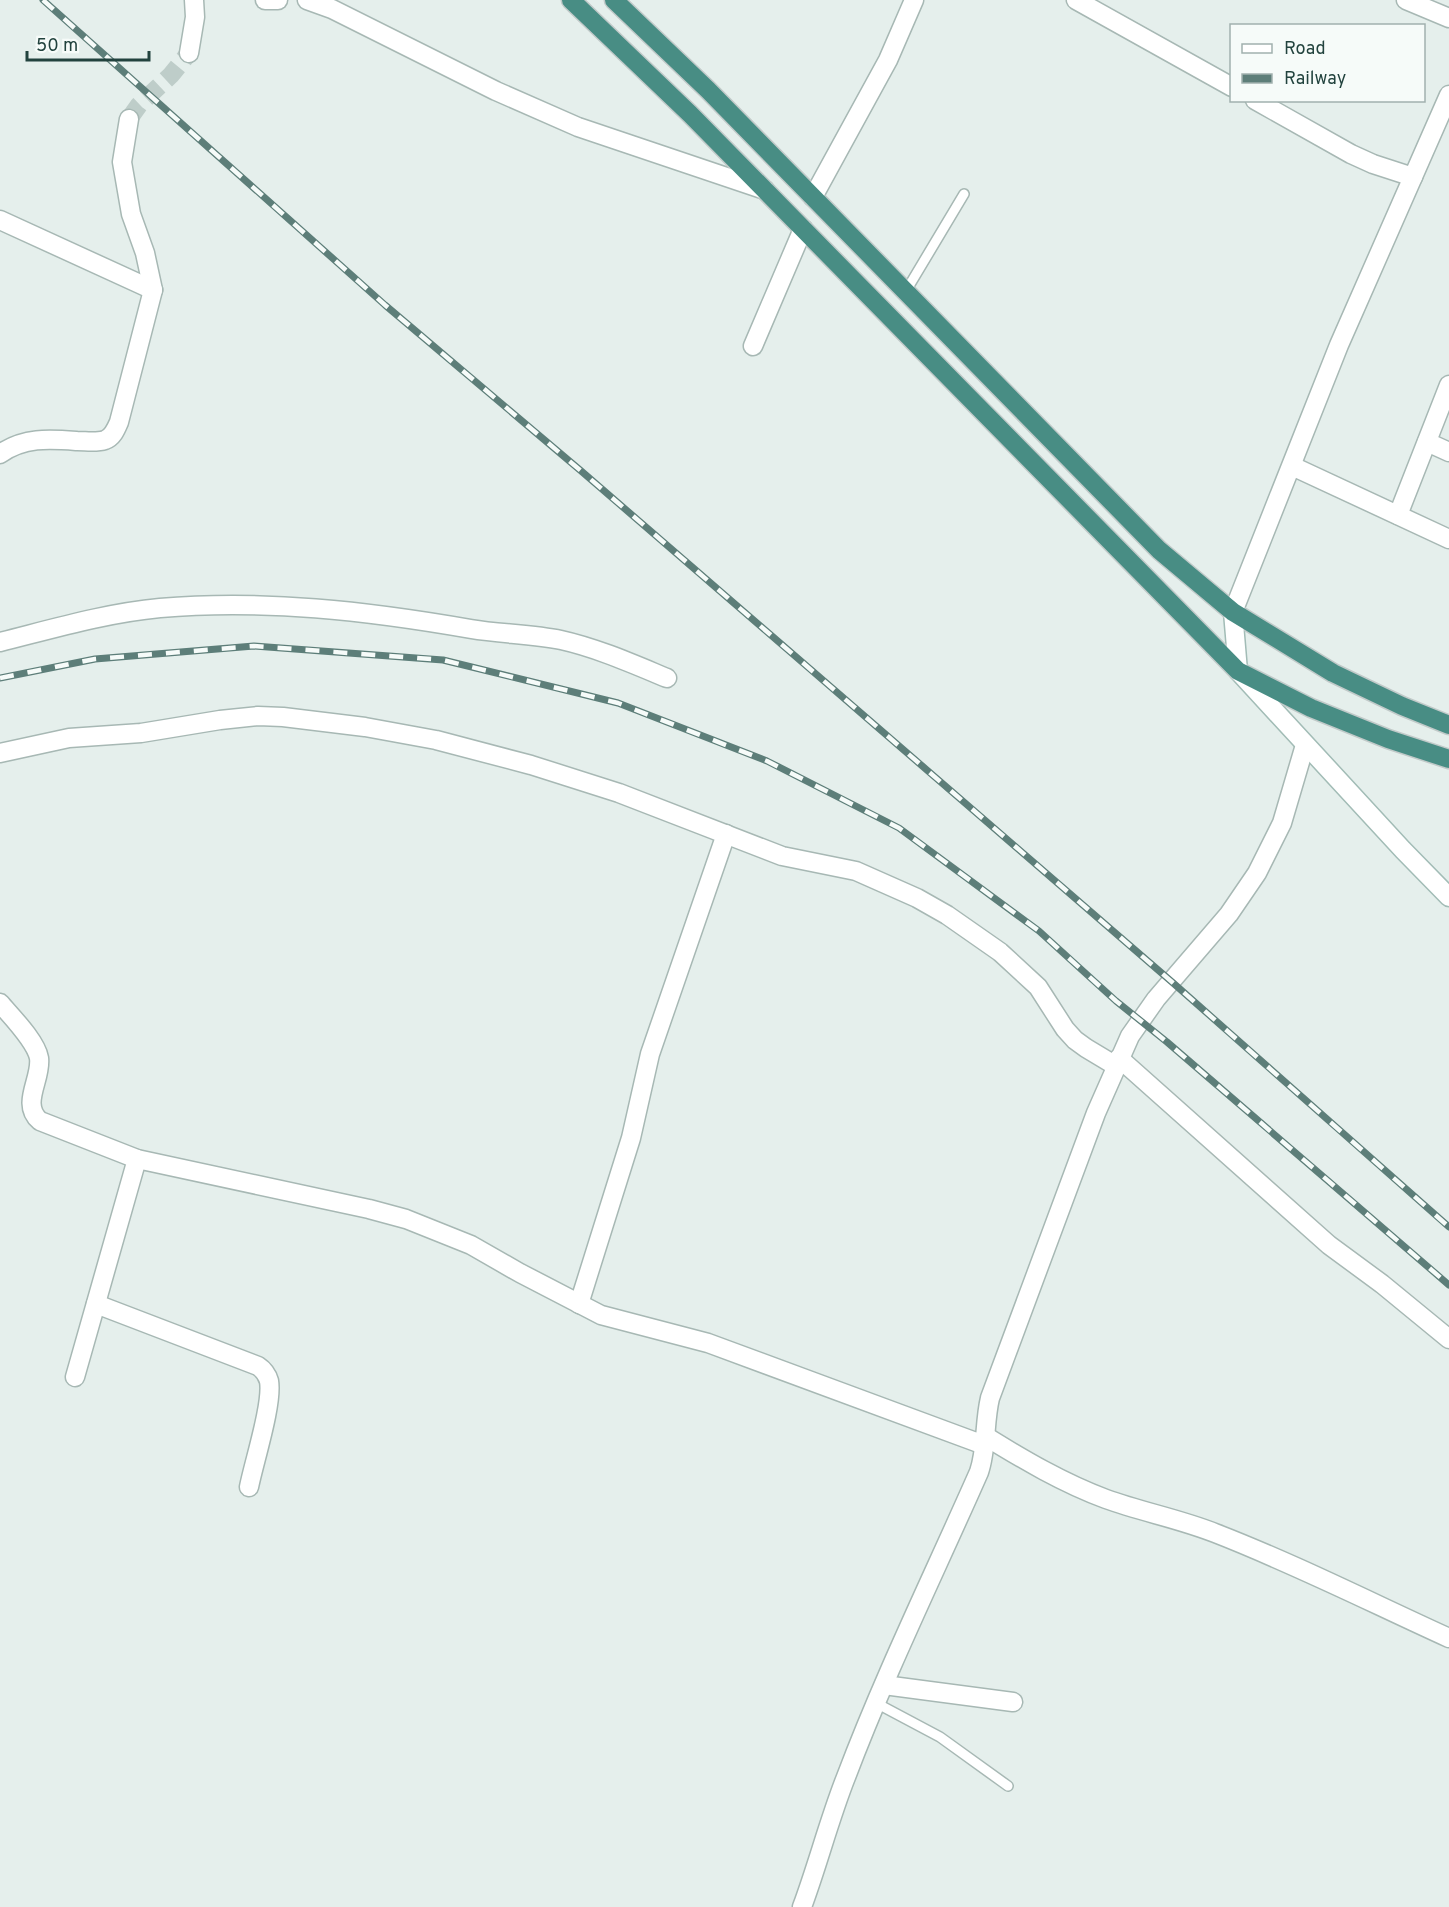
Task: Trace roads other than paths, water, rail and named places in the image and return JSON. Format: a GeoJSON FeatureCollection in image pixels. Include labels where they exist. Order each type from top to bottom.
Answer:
{"type":"FeatureCollection","features":[{"type":"Feature","properties":{"kind":"highway"},"geometry":{"type":"LineString","coordinates":[[571,0],[690,114],[1238,671],[1332,717],[1449,759]]}},
{"type":"Feature","properties":{"kind":"highway"},"geometry":{"type":"LineString","coordinates":[[614,0],[708,90],[1159,550],[1233,612],[1333,673],[1402,706],[1449,725]]}},
{"type":"Feature","properties":{"kind":"street"},"geometry":{"type":"LineString","coordinates":[[189,52],[195,17],[194,0]]}},
{"type":"Feature","properties":{"kind":"street"},"geometry":{"type":"LineString","coordinates":[[265,0],[278,0]]}},
{"type":"Feature","properties":{"kind":"street"},"geometry":{"type":"LineString","coordinates":[[307,0],[332,9],[496,91],[578,127],[765,190]]}},
{"type":"Feature","properties":{"kind":"street"},"geometry":{"type":"LineString","coordinates":[[813,197],[888,60],[914,0]]}},
{"type":"Feature","properties":{"kind":"street"},"geometry":{"type":"LineString","coordinates":[[1076,0],[1230,86]]}},
{"type":"Feature","properties":{"kind":"street"},"geometry":{"type":"LineString","coordinates":[[1406,0],[1449,18]]}},
{"type":"Feature","properties":{"kind":"street"},"geometry":{"type":"LineString","coordinates":[[1449,95],[1340,345],[1233,612],[1238,671],[1449,897]]}},
{"type":"Feature","properties":{"kind":"street"},"geometry":{"type":"LineString","coordinates":[[1259,102],[1352,154],[1373,164],[1413,177]]}},
{"type":"Feature","properties":{"kind":"street"},"geometry":{"type":"LineString","coordinates":[[0,454],[12,445],[33,441],[92,442],[106,440],[114,433],[119,422],[153,290],[145,253],[131,214],[122,162],[129,119]]}},
{"type":"Feature","properties":{"kind":"street"},"geometry":{"type":"LineString","coordinates":[[0,220],[153,290]]}},
{"type":"Feature","properties":{"kind":"street"},"geometry":{"type":"LineString","coordinates":[[753,346],[802,228]]}},
{"type":"Feature","properties":{"kind":"street"},"geometry":{"type":"LineString","coordinates":[[1398,515],[1449,386]]}},
{"type":"Feature","properties":{"kind":"street"},"geometry":{"type":"LineString","coordinates":[[1426,442],[1449,452]]}},
{"type":"Feature","properties":{"kind":"street"},"geometry":{"type":"LineString","coordinates":[[1292,466],[1449,539]]}},
{"type":"Feature","properties":{"kind":"street"},"geometry":{"type":"LineString","coordinates":[[0,642],[114,615],[159,608],[277,606],[358,612],[562,641],[621,659],[667,678]]}},
{"type":"Feature","properties":{"kind":"street"},"geometry":{"type":"LineString","coordinates":[[0,753],[69,738],[141,733],[240,717],[284,717],[365,727],[436,740],[531,765],[619,793],[788,857],[856,871],[916,898],[947,915],[992,946],[1038,987],[1065,1029],[1075,1040],[1086,1048],[1118,1062],[1329,1245],[1382,1284],[1449,1339]]}},
{"type":"Feature","properties":{"kind":"street"},"geometry":{"type":"LineString","coordinates":[[802,1907],[839,1796],[876,1703],[979,1472],[983,1460],[990,1398],[1096,1113],[1118,1062],[1130,1036],[1156,999],[1229,914],[1257,873],[1282,823],[1305,745]]}},
{"type":"Feature","properties":{"kind":"street"},"geometry":{"type":"LineString","coordinates":[[579,1304],[631,1138],[650,1054],[726,834]]}},
{"type":"Feature","properties":{"kind":"street"},"geometry":{"type":"LineString","coordinates":[[0,1003],[31,1041],[37,1053],[38,1068],[31,1102],[34,1116],[40,1121],[137,1159],[406,1219],[471,1245],[601,1315],[708,1343],[984,1440],[1077,1487],[1108,1499],[1197,1526],[1242,1544],[1449,1638]]}},
{"type":"Feature","properties":{"kind":"street"},"geometry":{"type":"LineString","coordinates":[[75,1377],[137,1159]]}},
{"type":"Feature","properties":{"kind":"street"},"geometry":{"type":"LineString","coordinates":[[96,1304],[258,1366],[265,1371],[268,1378],[269,1397],[249,1487]]}},
{"type":"Feature","properties":{"kind":"street"},"geometry":{"type":"LineString","coordinates":[[884,1685],[1013,1702]]}},
{"type":"Feature","properties":{"kind":"lane"},"geometry":{"type":"LineString","coordinates":[[906,291],[964,194]]}},
{"type":"Feature","properties":{"kind":"lane"},"geometry":{"type":"LineString","coordinates":[[876,1703],[940,1737],[1008,1786]]}},
{"type":"Feature","properties":{"kind":"tunnel"},"geometry":{"type":"LineString","coordinates":[[129,119],[139,105],[171,75],[189,53]]}},
{"type":"Feature","properties":{"kind":"railway"},"geometry":{"type":"LineString","coordinates":[[43,0],[385,305],[580,470],[1172,982],[1449,1227]]}},
{"type":"Feature","properties":{"kind":"railway"},"geometry":{"type":"LineString","coordinates":[[0,678],[95,659],[254,646],[443,660],[618,703],[767,761],[899,828],[1039,931],[1116,1001],[1167,1042],[1449,1285]]}}]}
